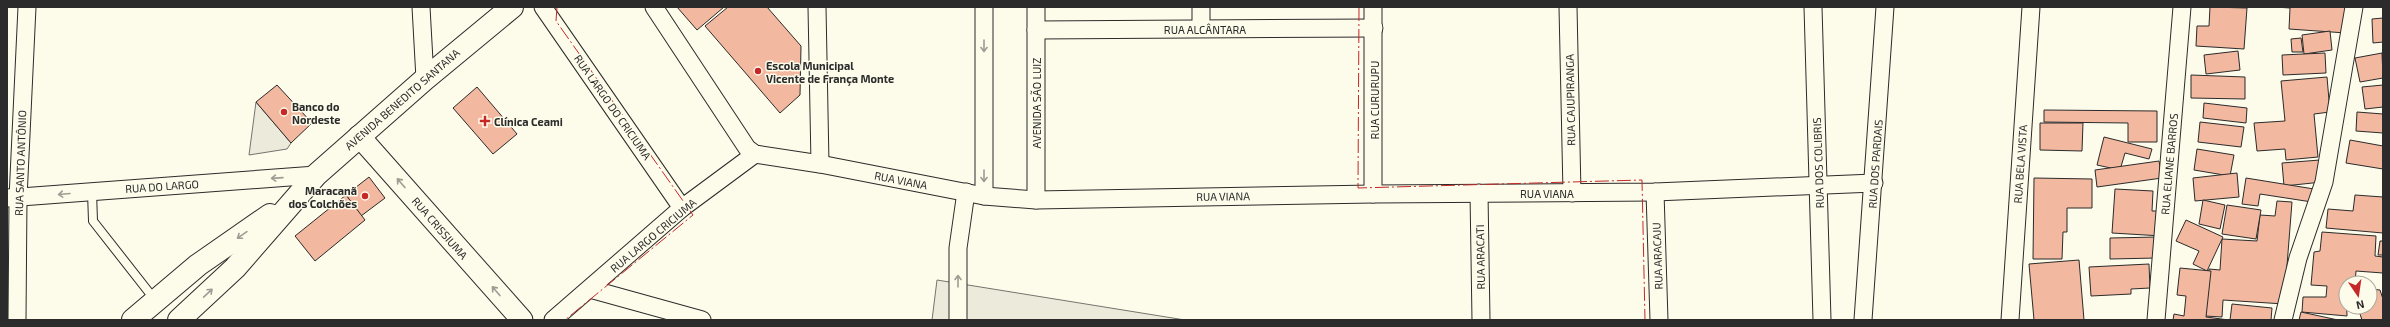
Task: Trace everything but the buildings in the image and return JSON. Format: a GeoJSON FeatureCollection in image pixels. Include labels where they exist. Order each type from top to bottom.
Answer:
{"type":"FeatureCollection","features":[{"type":"Feature","properties":{"kind":"main road","name":"AVENIDA BENEDITO SANTANA"},"geometry":{"type":"LineString","coordinates":[[179,320],[235,268],[316,175],[425,79],[512,7]]}},
{"type":"Feature","properties":{"kind":"main road","name":"AVENIDA BENEDITO SANTANA"},"geometry":{"type":"LineString","coordinates":[[133,320],[198,266],[297,196]]}},
{"type":"Feature","properties":{"kind":"street","name":"RUA SANTO ANTÔNIO"},"geometry":{"type":"LineString","coordinates":[[17,320],[13,198],[27,7]]}},
{"type":"Feature","properties":{"kind":"street"},"geometry":{"type":"LineString","coordinates":[[421,7],[425,79]]}},
{"type":"Feature","properties":{"kind":"street","name":"RUA LARGO DO CRICIUMA"},"geometry":{"type":"LineString","coordinates":[[543,7],[682,208]]}},
{"type":"Feature","properties":{"kind":"street"},"geometry":{"type":"LineString","coordinates":[[654,7],[747,148],[755,154]]}},
{"type":"Feature","properties":{"kind":"street"},"geometry":{"type":"LineString","coordinates":[[817,7],[820,164]]}},
{"type":"Feature","properties":{"kind":"street"},"geometry":{"type":"LineString","coordinates":[[984,7],[984,196]]}},
{"type":"Feature","properties":{"kind":"street","name":"AVENIDA SÃO LUIZ"},"geometry":{"type":"LineString","coordinates":[[1036,7],[1036,200]]}},
{"type":"Feature","properties":{"kind":"street"},"geometry":{"type":"LineString","coordinates":[[1201,7],[1201,28]]}},
{"type":"Feature","properties":{"kind":"street","name":"RUA CURURUPU"},"geometry":{"type":"LineString","coordinates":[[1373,7],[1374,194]]}},
{"type":"Feature","properties":{"kind":"street","name":"RUA CAJUPIRANGA"},"geometry":{"type":"LineString","coordinates":[[1568,7],[1572,193]]}},
{"type":"Feature","properties":{"kind":"street","name":"RUA DOS COLIBRIS"},"geometry":{"type":"LineString","coordinates":[[1813,7],[1822,320]]}},
{"type":"Feature","properties":{"kind":"street","name":"RUA DOS PARDAIS"},"geometry":{"type":"LineString","coordinates":[[1863,320],[1874,183],[1885,7]]}},
{"type":"Feature","properties":{"kind":"street","name":"RUA BELA VISTA"},"geometry":{"type":"LineString","coordinates":[[2010,320],[2031,7]]}},
{"type":"Feature","properties":{"kind":"street","name":"RUA ELIANE BARROS"},"geometry":{"type":"LineString","coordinates":[[2156,320],[2182,7]]}},
{"type":"Feature","properties":{"kind":"street"},"geometry":{"type":"LineString","coordinates":[[2282,320],[2302,245],[2324,182],[2354,7]]}},
{"type":"Feature","properties":{"kind":"street","name":"RUA ALCÂNTARA"},"geometry":{"type":"LineString","coordinates":[[1036,30],[1374,28]]}},
{"type":"Feature","properties":{"kind":"street","name":"RUA CRISSIUMA"},"geometry":{"type":"LineString","coordinates":[[359,136],[522,320]]}},
{"type":"Feature","properties":{"kind":"street","name":"RUA LARGO CRICIUMA"},"geometry":{"type":"LineString","coordinates":[[554,320],[682,208],[755,154]]}},
{"type":"Feature","properties":{"kind":"street","name":"RUA VIANA"},"geometry":{"type":"LineString","coordinates":[[755,154],[820,164],[984,196],[1036,200],[1374,194],[1655,192],[1874,183]]}},
{"type":"Feature","properties":{"kind":"street","name":"RUA DO LARGO"},"geometry":{"type":"LineString","coordinates":[[13,198],[316,175]]}},
{"type":"Feature","properties":{"kind":"street"},"geometry":{"type":"LineString","coordinates":[[958,320],[958,248],[966,192]]}},
{"type":"Feature","properties":{"kind":"street","name":"RUA ARACAJU"},"geometry":{"type":"LineString","coordinates":[[1655,192],[1659,320]]}},
{"type":"Feature","properties":{"kind":"street","name":"RUA ARACATI"},"geometry":{"type":"LineString","coordinates":[[1479,193],[1480,320]]}},
{"type":"Feature","properties":{"kind":"street"},"geometry":{"type":"LineString","coordinates":[[590,289],[702,320]]}},
{"type":"Feature","properties":{"kind":"lane"},"geometry":{"type":"LineString","coordinates":[[92,192],[93,221],[156,300]]}},
{"type":"Feature","properties":{"kind":"shaded area"},"geometry":{"type":"Polygon","coordinates":[[[256,102],[291,143],[287,149],[249,155],[256,102]]]}},
{"type":"Feature","properties":{"kind":"shaded area"},"geometry":{"type":"Polygon","coordinates":[[[937,280],[1185,320],[932,320],[937,280]]]}},
{"type":"Feature","properties":{"kind":"power"},"geometry":{"type":"LineString","coordinates":[[557,7],[556,21],[693,215],[565,320]]}},
{"type":"Feature","properties":{"kind":"power"},"geometry":{"type":"LineString","coordinates":[[1359,7],[1358,188],[1642,180],[1645,320]]}},
{"type":"Feature","properties":{"kind":"place","name":"Escola Municipal Vicente de França Monte"},"geometry":{"type":"Point","coordinates":[758,71]}},
{"type":"Feature","properties":{"kind":"place","name":"Banco do Nordeste"},"geometry":{"type":"Point","coordinates":[284,112]}},
{"type":"Feature","properties":{"kind":"place","name":"Clínica Ceami"},"geometry":{"type":"Point","coordinates":[485,121]}},
{"type":"Feature","properties":{"kind":"place","name":"Maracanã dos Colchões"},"geometry":{"type":"Point","coordinates":[365,196]}}]}
